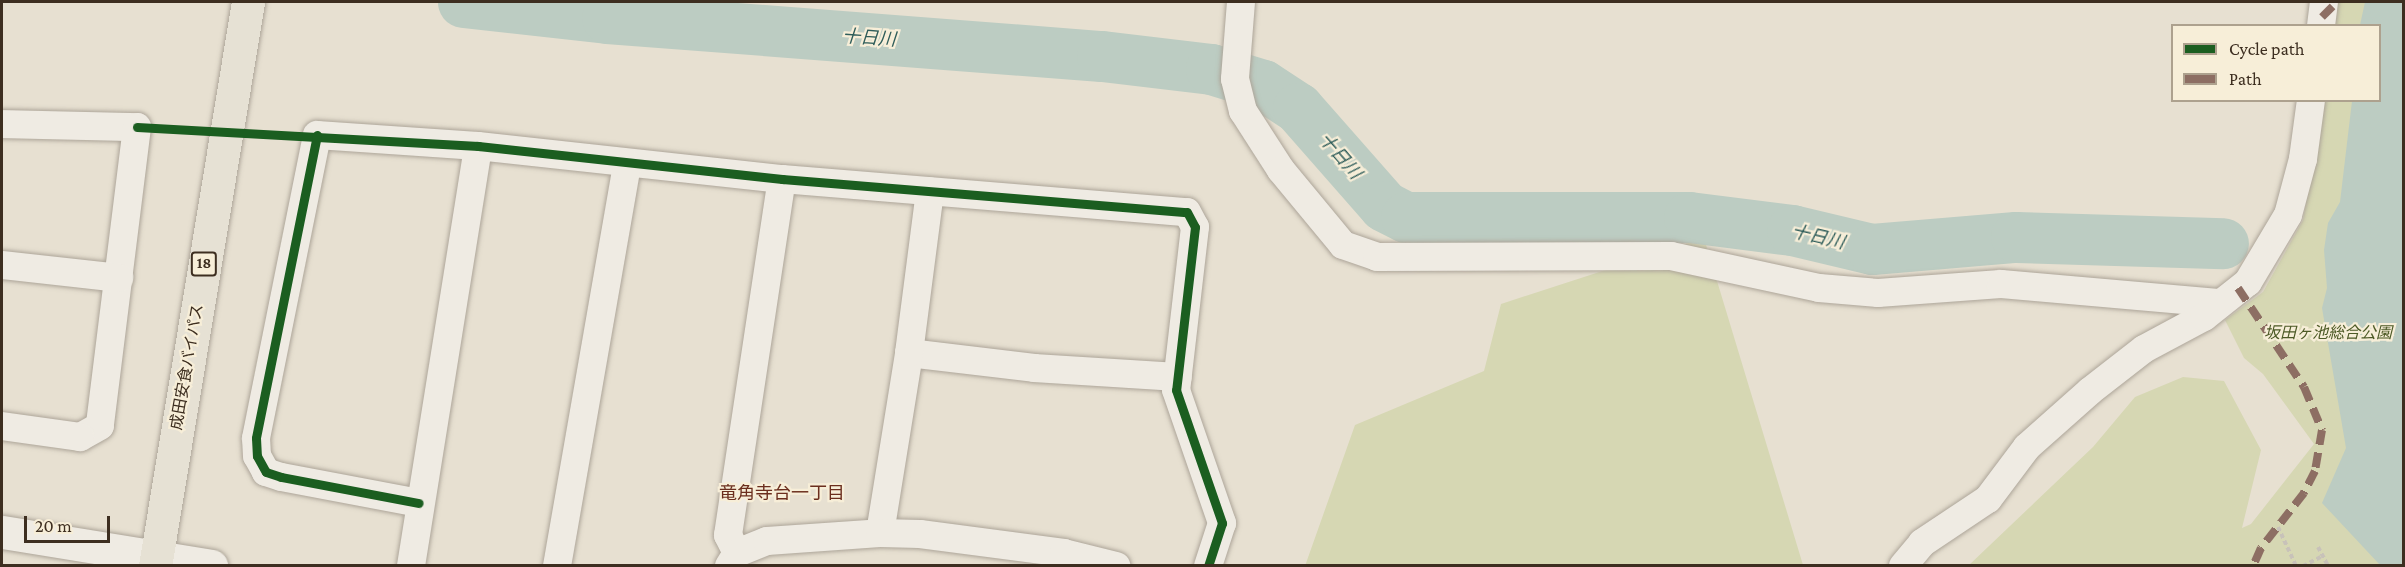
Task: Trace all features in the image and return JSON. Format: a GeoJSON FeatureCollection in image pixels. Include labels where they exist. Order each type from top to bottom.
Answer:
{"type":"FeatureCollection","features":[{"type":"Feature","properties":{"kind":"main road","name":"成田安食バイパス"},"geometry":{"type":"LineString","coordinates":[[156,560],[246,14]]}},
{"type":"Feature","properties":{"kind":"street"},"geometry":{"type":"LineString","coordinates":[[1241,2],[1235,79],[1243,111],[1281,170],[1342,245],[1377,257],[1671,256],[1819,288],[1878,293],[2001,284],[2218,303]]}},
{"type":"Feature","properties":{"kind":"street"},"geometry":{"type":"LineString","coordinates":[[2321,24],[2324,2]]}},
{"type":"Feature","properties":{"kind":"street"},"geometry":{"type":"LineString","coordinates":[[1903,566],[1922,543],[1988,499],[2027,447],[2090,391],[2144,349],[2204,317],[2218,303],[2247,282],[2288,215],[2303,159],[2311,102]]}},
{"type":"Feature","properties":{"kind":"street"},"geometry":{"type":"LineString","coordinates":[[2,123],[137,127],[100,426],[80,437],[2,426]]}},
{"type":"Feature","properties":{"kind":"street"},"geometry":{"type":"LineString","coordinates":[[419,503],[266,472],[257,456],[256,438],[316,135],[478,146],[627,164],[782,179],[1187,212],[1195,227],[1176,390],[1221,523],[1208,566]]}},
{"type":"Feature","properties":{"kind":"street"},"geometry":{"type":"LineString","coordinates":[[411,566],[419,503],[478,146]]}},
{"type":"Feature","properties":{"kind":"street"},"geometry":{"type":"LineString","coordinates":[[557,566],[627,164]]}},
{"type":"Feature","properties":{"kind":"street"},"geometry":{"type":"LineString","coordinates":[[782,179],[728,535],[733,559],[767,541],[880,533],[920,534],[1020,547],[1116,566]]}},
{"type":"Feature","properties":{"kind":"street"},"geometry":{"type":"LineString","coordinates":[[880,533],[909,353],[930,191]]}},
{"type":"Feature","properties":{"kind":"street"},"geometry":{"type":"LineString","coordinates":[[2,265],[118,278]]}},
{"type":"Feature","properties":{"kind":"street"},"geometry":{"type":"LineString","coordinates":[[909,353],[1034,368],[1178,377]]}},
{"type":"Feature","properties":{"kind":"street"},"geometry":{"type":"LineString","coordinates":[[2,532],[156,560],[211,566]]}},
{"type":"Feature","properties":{"kind":"path"},"geometry":{"type":"LineString","coordinates":[[2278,527],[2296,566]]}},
{"type":"Feature","properties":{"kind":"path"},"geometry":{"type":"LineString","coordinates":[[2318,547],[2328,566]]}},
{"type":"Feature","properties":{"kind":"path"},"geometry":{"type":"LineString","coordinates":[[2303,566],[2323,556]]}},
{"type":"Feature","properties":{"kind":"green space","name":"坂田ヶ池総合公園"},"geometry":{"type":"Polygon","coordinates":[[[2331,2],[2403,2],[2403,565],[1968,566],[2093,447],[2135,397],[2183,377],[2224,381],[2261,450],[2242,528],[2251,524],[2314,444],[2263,374],[2244,358],[2225,320],[2263,292],[2303,220],[2323,102],[2381,102],[2381,24],[2331,24],[2331,2]]]}},
{"type":"Feature","properties":{"kind":"green space"},"geometry":{"type":"Polygon","coordinates":[[[1704,238],[1803,565],[1305,566],[1355,425],[1484,371],[1501,304],[1704,238]]]}},
{"type":"Feature","properties":{"kind":"shaded area"},"geometry":{"type":"Polygon","coordinates":[[[2365,2],[2403,2],[2403,565],[2380,565],[2322,503],[2346,448],[2322,308],[2327,288],[2324,250],[2328,223],[2340,202],[2352,102],[2381,102],[2381,24],[2360,24],[2365,2]]]}},
{"type":"Feature","properties":{"kind":"waterway","name":"十日川"},"geometry":{"type":"LineString","coordinates":[[463,2],[607,18],[1102,56],[1211,69],[1263,85],[1298,108],[1384,206],[1406,217],[1689,217],[1792,230],[1872,249],[2016,237],[2223,243]]}},
{"type":"Feature","properties":{"kind":"marked path"},"geometry":{"type":"LineString","coordinates":[[2322,17],[2337,2]]}},
{"type":"Feature","properties":{"kind":"marked path"},"geometry":{"type":"LineString","coordinates":[[2238,288],[2304,387],[2322,430],[2315,471],[2304,493],[2261,548],[2253,566]]}},
{"type":"Feature","properties":{"kind":"cycle path"},"geometry":{"type":"LineString","coordinates":[[137,127],[478,146],[782,179],[1187,212],[1195,227],[1176,390],[1222,523],[1208,566]]}},
{"type":"Feature","properties":{"kind":"cycle path"},"geometry":{"type":"LineString","coordinates":[[317,135],[256,438],[257,456],[266,472],[281,477],[419,503]]}},
{"type":"Feature","properties":{"kind":"district","name":"竜角寺台一丁目"},"geometry":{"type":"Point","coordinates":[782,493]}}]}
